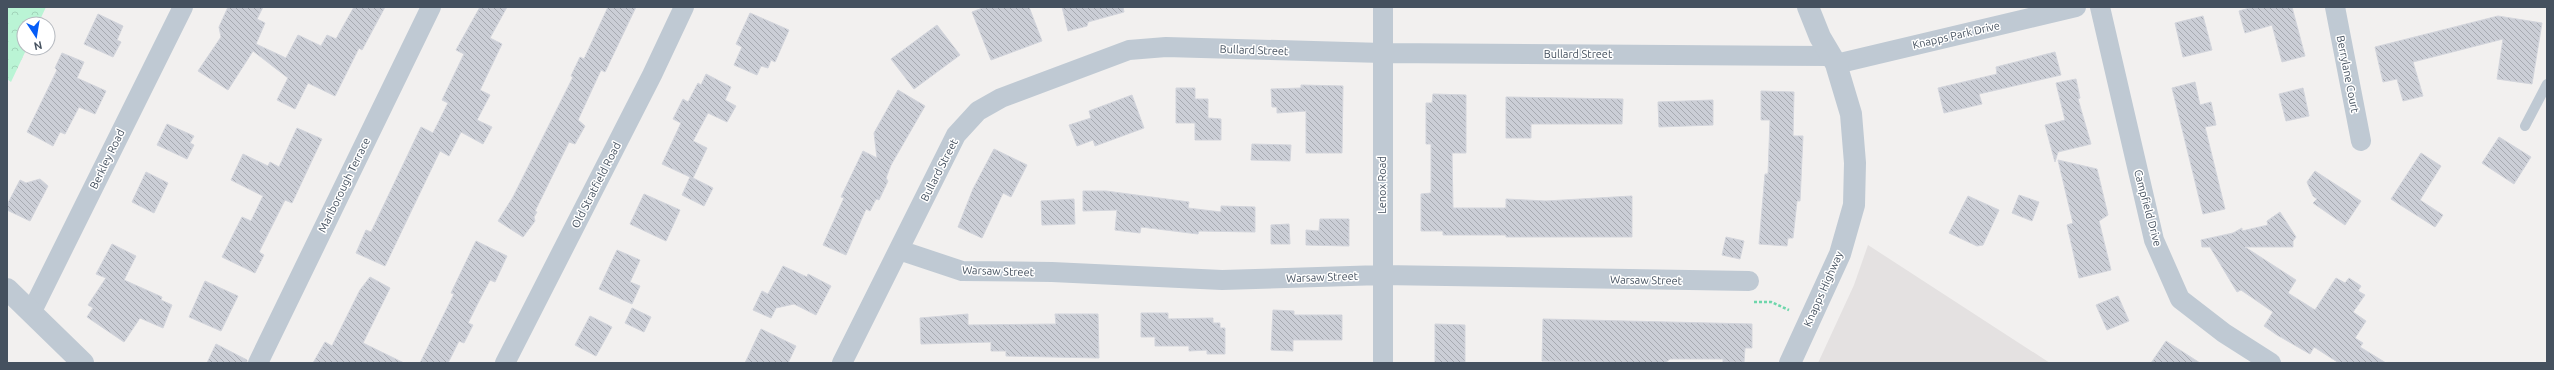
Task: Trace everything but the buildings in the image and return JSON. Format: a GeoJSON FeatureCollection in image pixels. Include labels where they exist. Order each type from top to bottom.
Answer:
{"type":"FeatureCollection","features":[{"type":"Feature","properties":{"kind":"street","name":"Berkley Road"},"geometry":{"type":"LineString","coordinates":[[32,311],[183,7]]}},
{"type":"Feature","properties":{"kind":"street","name":"Marlborough Terrace"},"geometry":{"type":"LineString","coordinates":[[258,363],[431,7]]}},
{"type":"Feature","properties":{"kind":"street","name":"Old Stratfield Road"},"geometry":{"type":"LineString","coordinates":[[505,363],[652,75],[684,7]]}},
{"type":"Feature","properties":{"kind":"street","name":"Lenox Road"},"geometry":{"type":"LineString","coordinates":[[1383,7],[1383,363]]}},
{"type":"Feature","properties":{"kind":"street","name":"Knapps Highway"},"geometry":{"type":"LineString","coordinates":[[1790,363],[1840,254],[1854,205],[1855,163],[1851,114],[1833,60],[1808,7]]}},
{"type":"Feature","properties":{"kind":"street","name":"Knapps Park Drive"},"geometry":{"type":"LineString","coordinates":[[1833,60],[2076,7]]}},
{"type":"Feature","properties":{"kind":"street","name":"Campfield Drive"},"geometry":{"type":"LineString","coordinates":[[2100,7],[2154,240],[2180,299],[2224,332],[2270,363]]}},
{"type":"Feature","properties":{"kind":"street","name":"Berrylane Court"},"geometry":{"type":"LineString","coordinates":[[2335,7],[2361,141]]}},
{"type":"Feature","properties":{"kind":"street","name":"Bullard Street"},"geometry":{"type":"LineString","coordinates":[[842,363],[956,135],[978,111],[1001,98],[1129,50],[1166,47],[1382,53],[1833,60]]}},
{"type":"Feature","properties":{"kind":"street","name":"Warsaw Street"},"geometry":{"type":"LineString","coordinates":[[899,250],[962,271],[1052,272],[1222,280],[1382,275],[1749,281]]}},
{"type":"Feature","properties":{"kind":"street"},"geometry":{"type":"LineString","coordinates":[[7,289],[32,311],[82,363]]}},
{"type":"Feature","properties":{"kind":"lane"},"geometry":{"type":"LineString","coordinates":[[2525,126],[2547,84]]}},
{"type":"Feature","properties":{"kind":"path"},"geometry":{"type":"LineString","coordinates":[[1750,302],[1771,302],[1789,310]]}},
{"type":"Feature","properties":{"kind":"shaded area"},"geometry":{"type":"Polygon","coordinates":[[[1868,245],[2050,363],[1818,363],[1854,285],[1868,245]]]}},
{"type":"Feature","properties":{"kind":"green space"},"geometry":{"type":"Polygon","coordinates":[[[7,7],[46,7],[42,16],[16,16],[16,56],[23,56],[11,82],[7,79],[7,7]]]}}]}
